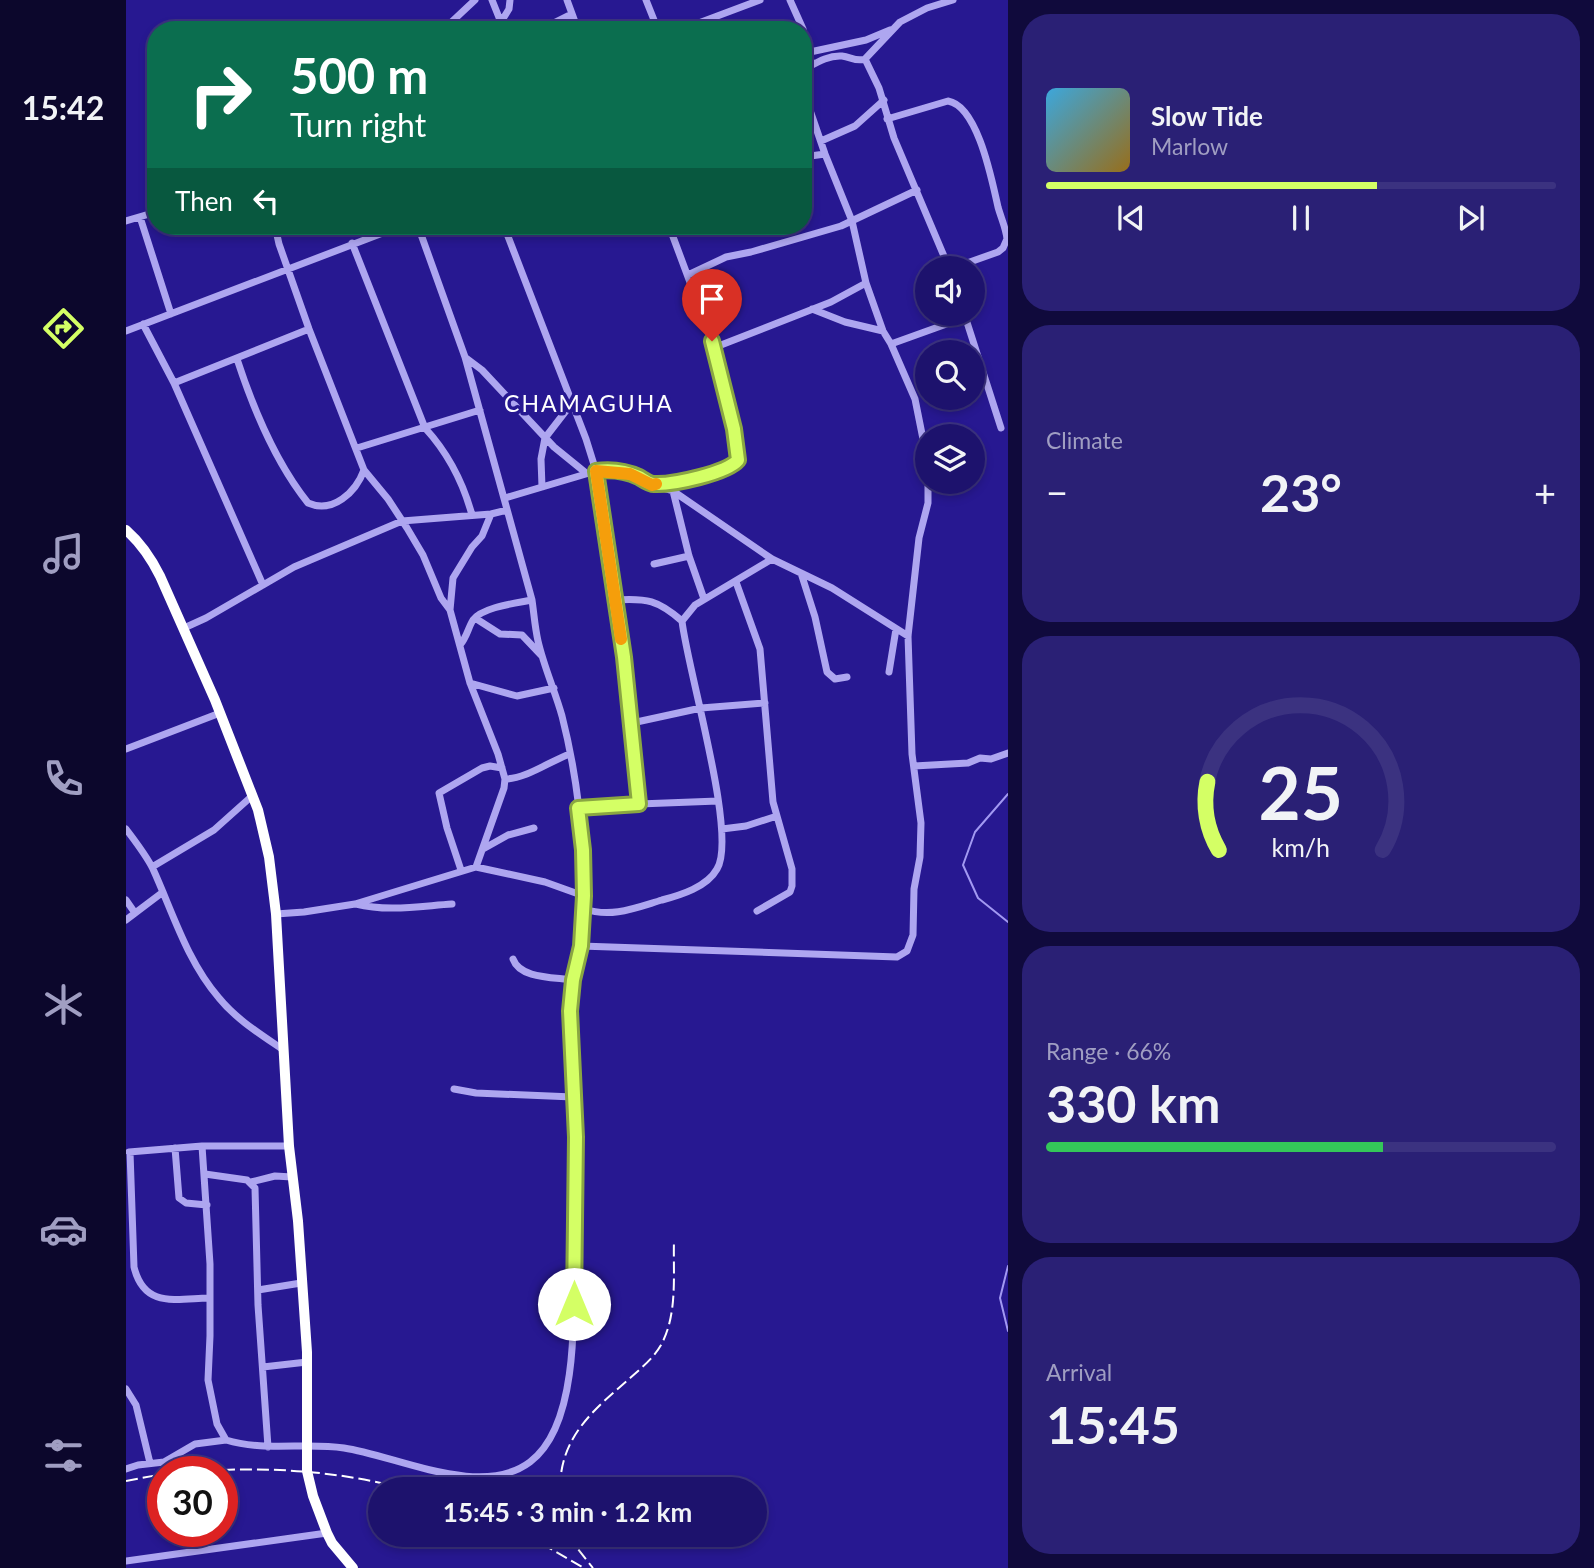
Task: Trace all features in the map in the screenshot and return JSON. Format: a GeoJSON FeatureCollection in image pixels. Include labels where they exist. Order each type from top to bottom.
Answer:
{"type":"FeatureCollection","features":[{"type":"Feature","properties":{"kind":"highway"},"geometry":{"type":"LineString","coordinates":[[126,530],[138,540],[150,558],[184,628],[263,827],[275,914],[282,1048],[307,1362],[306,1447],[309,1483],[327,1533],[348,1566]]}},
{"type":"Feature","properties":{"kind":"street"},"geometry":{"type":"LineString","coordinates":[[453,21],[475,0]]}},
{"type":"Feature","properties":{"kind":"street"},"geometry":{"type":"LineString","coordinates":[[492,0],[500,21]]}},
{"type":"Feature","properties":{"kind":"street"},"geometry":{"type":"LineString","coordinates":[[504,21],[510,0]]}},
{"type":"Feature","properties":{"kind":"street"},"geometry":{"type":"LineString","coordinates":[[567,0],[575,21]]}},
{"type":"Feature","properties":{"kind":"street"},"geometry":{"type":"LineString","coordinates":[[646,0],[654,21]]}},
{"type":"Feature","properties":{"kind":"street"},"geometry":{"type":"LineString","coordinates":[[702,21],[748,2],[760,0]]}},
{"type":"Feature","properties":{"kind":"street"},"geometry":{"type":"LineString","coordinates":[[791,0],[799,21]]}},
{"type":"Feature","properties":{"kind":"street"},"geometry":{"type":"LineString","coordinates":[[812,65],[828,57],[840,56],[859,61],[865,59],[892,29],[913,14],[937,2],[953,0]]}},
{"type":"Feature","properties":{"kind":"street"},"geometry":{"type":"LineString","coordinates":[[558,21],[572,14]]}},
{"type":"Feature","properties":{"kind":"street"},"geometry":{"type":"LineString","coordinates":[[812,52],[866,40],[892,29]]}},
{"type":"Feature","properties":{"kind":"street"},"geometry":{"type":"LineString","coordinates":[[865,59],[884,100],[887,119],[916,190],[946,256]]}},
{"type":"Feature","properties":{"kind":"street"},"geometry":{"type":"LineString","coordinates":[[821,141],[859,123],[884,100]]}},
{"type":"Feature","properties":{"kind":"street"},"geometry":{"type":"LineString","coordinates":[[887,119],[948,101],[960,107],[980,140],[1007,239],[998,252],[985,256]]}},
{"type":"Feature","properties":{"kind":"street"},"geometry":{"type":"LineString","coordinates":[[812,116],[852,221],[866,283],[883,331],[915,399],[920,424]]}},
{"type":"Feature","properties":{"kind":"street"},"geometry":{"type":"LineString","coordinates":[[812,156],[825,154]]}},
{"type":"Feature","properties":{"kind":"street"},"geometry":{"type":"LineString","coordinates":[[812,233],[852,221],[916,190]]}},
{"type":"Feature","properties":{"kind":"street"},"geometry":{"type":"LineString","coordinates":[[126,222],[147,215]]}},
{"type":"Feature","properties":{"kind":"street"},"geometry":{"type":"LineString","coordinates":[[140,217],[172,314]]}},
{"type":"Feature","properties":{"kind":"street"},"geometry":{"type":"LineString","coordinates":[[276,235],[309,329],[364,470],[388,499],[423,555],[439,594],[450,610],[470,683],[502,768],[505,779],[476,867]]}},
{"type":"Feature","properties":{"kind":"street"},"geometry":{"type":"LineString","coordinates":[[126,331],[369,235]]}},
{"type":"Feature","properties":{"kind":"street"},"geometry":{"type":"LineString","coordinates":[[177,1456],[195,1444],[226,1440],[252,1447],[346,1448],[444,1473],[493,1475],[515,1470],[531,1461],[542,1450],[557,1421],[572,1358],[576,1137],[570,1011],[584,909],[583,850],[578,808],[570,754],[554,688],[538,641],[532,600],[505,498],[465,357],[421,235]]}},
{"type":"Feature","properties":{"kind":"street"},"geometry":{"type":"LineString","coordinates":[[507,235],[596,471],[632,723],[639,804]]}},
{"type":"Feature","properties":{"kind":"street"},"geometry":{"type":"LineString","coordinates":[[652,485],[692,479],[731,466],[738,460],[736,436],[716,352],[672,235]]}},
{"type":"Feature","properties":{"kind":"street"},"geometry":{"type":"LineString","coordinates":[[688,275],[719,259],[806,235]]}},
{"type":"Feature","properties":{"kind":"street"},"geometry":{"type":"LineString","coordinates":[[352,243],[425,428],[444,449],[453,464],[472,515]]}},
{"type":"Feature","properties":{"kind":"street"},"geometry":{"type":"LineString","coordinates":[[716,352],[724,343],[842,298],[866,283]]}},
{"type":"Feature","properties":{"kind":"street"},"geometry":{"type":"LineString","coordinates":[[812,309],[845,322],[883,331]]}},
{"type":"Feature","properties":{"kind":"street"},"geometry":{"type":"LineString","coordinates":[[144,324],[174,383],[264,585]]}},
{"type":"Feature","properties":{"kind":"street"},"geometry":{"type":"LineString","coordinates":[[891,344],[937,326]]}},
{"type":"Feature","properties":{"kind":"street"},"geometry":{"type":"LineString","coordinates":[[969,326],[1001,428]]}},
{"type":"Feature","properties":{"kind":"street"},"geometry":{"type":"LineString","coordinates":[[174,383],[309,329]]}},
{"type":"Feature","properties":{"kind":"street"},"geometry":{"type":"LineString","coordinates":[[465,357],[482,370],[530,424],[586,473]]}},
{"type":"Feature","properties":{"kind":"street"},"geometry":{"type":"LineString","coordinates":[[237,359],[262,425],[307,503],[328,504],[345,499],[364,470]]}},
{"type":"Feature","properties":{"kind":"street"},"geometry":{"type":"LineString","coordinates":[[542,487],[541,459],[545,438],[572,403]]}},
{"type":"Feature","properties":{"kind":"street"},"geometry":{"type":"LineString","coordinates":[[357,448],[480,410]]}},
{"type":"Feature","properties":{"kind":"street"},"geometry":{"type":"LineString","coordinates":[[505,498],[596,471],[630,474],[652,485],[673,491],[772,559],[832,588],[908,636]]}},
{"type":"Feature","properties":{"kind":"street"},"geometry":{"type":"LineString","coordinates":[[673,491],[689,556],[704,599]]}},
{"type":"Feature","properties":{"kind":"street"},"geometry":{"type":"LineString","coordinates":[[581,946],[897,957],[907,951],[913,934],[914,889],[920,857],[920,812],[910,714],[908,636],[919,538],[928,494]]}},
{"type":"Feature","properties":{"kind":"street"},"geometry":{"type":"LineString","coordinates":[[184,628],[305,562],[402,521],[491,514],[507,510]]}},
{"type":"Feature","properties":{"kind":"street"},"geometry":{"type":"LineString","coordinates":[[439,594],[452,580],[466,555],[482,536],[491,514]]}},
{"type":"Feature","properties":{"kind":"street"},"geometry":{"type":"LineString","coordinates":[[654,564],[689,556]]}},
{"type":"Feature","properties":{"kind":"street"},"geometry":{"type":"LineString","coordinates":[[682,621],[691,609],[704,599],[772,559]]}},
{"type":"Feature","properties":{"kind":"street"},"geometry":{"type":"LineString","coordinates":[[801,573],[815,617],[827,672],[835,679],[847,677]]}},
{"type":"Feature","properties":{"kind":"street"},"geometry":{"type":"LineString","coordinates":[[450,610],[452,580]]}},
{"type":"Feature","properties":{"kind":"street"},"geometry":{"type":"LineString","coordinates":[[736,582],[760,649],[773,802],[789,860],[792,886],[785,895],[757,911]]}},
{"type":"Feature","properties":{"kind":"street"},"geometry":{"type":"LineString","coordinates":[[460,645],[475,618],[481,613],[532,600]]}},
{"type":"Feature","properties":{"kind":"street"},"geometry":{"type":"LineString","coordinates":[[584,909],[622,913],[708,881],[720,866],[722,829],[718,801],[682,621],[652,601],[615,600]]}},
{"type":"Feature","properties":{"kind":"street"},"geometry":{"type":"LineString","coordinates":[[475,618],[500,634],[522,635],[543,658]]}},
{"type":"Feature","properties":{"kind":"street"},"geometry":{"type":"LineString","coordinates":[[889,672],[896,629]]}},
{"type":"Feature","properties":{"kind":"street"},"geometry":{"type":"LineString","coordinates":[[470,683],[517,696],[554,688]]}},
{"type":"Feature","properties":{"kind":"street"},"geometry":{"type":"LineString","coordinates":[[632,723],[701,708],[765,703]]}},
{"type":"Feature","properties":{"kind":"street"},"geometry":{"type":"LineString","coordinates":[[126,749],[220,713]]}},
{"type":"Feature","properties":{"kind":"street"},"geometry":{"type":"LineString","coordinates":[[914,766],[991,759],[1008,753]]}},
{"type":"Feature","properties":{"kind":"street"},"geometry":{"type":"LineString","coordinates":[[505,779],[526,775],[570,754]]}},
{"type":"Feature","properties":{"kind":"street"},"geometry":{"type":"LineString","coordinates":[[461,870],[439,793],[482,768],[502,768]]}},
{"type":"Feature","properties":{"kind":"street"},"geometry":{"type":"LineString","coordinates":[[152,867],[214,830],[252,796]]}},
{"type":"Feature","properties":{"kind":"street"},"geometry":{"type":"LineString","coordinates":[[578,808],[718,801]]}},
{"type":"Feature","properties":{"kind":"street"},"geometry":{"type":"LineString","coordinates":[[722,829],[746,826],[777,816]]}},
{"type":"Feature","properties":{"kind":"street"},"geometry":{"type":"LineString","coordinates":[[483,849],[508,835],[534,828]]}},
{"type":"Feature","properties":{"kind":"street"},"geometry":{"type":"LineString","coordinates":[[126,829],[152,867],[192,956],[219,998],[256,1031],[282,1048]]}},
{"type":"Feature","properties":{"kind":"street"},"geometry":{"type":"LineString","coordinates":[[275,914],[355,904],[476,867],[545,882],[584,896]]}},
{"type":"Feature","properties":{"kind":"street"},"geometry":{"type":"LineString","coordinates":[[126,920],[163,892]]}},
{"type":"Feature","properties":{"kind":"street"},"geometry":{"type":"LineString","coordinates":[[126,900],[135,913]]}},
{"type":"Feature","properties":{"kind":"street"},"geometry":{"type":"LineString","coordinates":[[355,904],[370,908],[452,904]]}},
{"type":"Feature","properties":{"kind":"street"},"geometry":{"type":"LineString","coordinates":[[513,959],[522,972],[573,980]]}},
{"type":"Feature","properties":{"kind":"street"},"geometry":{"type":"LineString","coordinates":[[454,1089],[476,1093],[573,1097]]}},
{"type":"Feature","properties":{"kind":"street"},"geometry":{"type":"LineString","coordinates":[[208,1298],[152,1296],[142,1289],[137,1281],[128,1152],[202,1146],[289,1146]]}},
{"type":"Feature","properties":{"kind":"street"},"geometry":{"type":"LineString","coordinates":[[202,1146],[207,1205],[210,1336],[208,1380],[216,1424],[226,1440]]}},
{"type":"Feature","properties":{"kind":"street"},"geometry":{"type":"LineString","coordinates":[[175,1148],[179,1198],[186,1203],[207,1205]]}},
{"type":"Feature","properties":{"kind":"street"},"geometry":{"type":"LineString","coordinates":[[205,1174],[251,1182],[275,1176],[292,1177]]}},
{"type":"Feature","properties":{"kind":"street"},"geometry":{"type":"LineString","coordinates":[[251,1182],[256,1192],[258,1290],[268,1447]]}},
{"type":"Feature","properties":{"kind":"street"},"geometry":{"type":"LineString","coordinates":[[258,1290],[301,1283]]}},
{"type":"Feature","properties":{"kind":"street"},"geometry":{"type":"LineString","coordinates":[[263,1367],[307,1362]]}},
{"type":"Feature","properties":{"kind":"street"},"geometry":{"type":"LineString","coordinates":[[126,1389],[136,1405],[148,1456]]}},
{"type":"Feature","properties":{"kind":"street"},"geometry":{"type":"LineString","coordinates":[[126,1469],[147,1464]]}},
{"type":"Feature","properties":{"kind":"street"},"geometry":{"type":"LineString","coordinates":[[126,1562],[327,1533]]}},
{"type":"Feature","properties":{"kind":"waterway"},"geometry":{"type":"LineString","coordinates":[[1008,794],[975,832],[963,865],[978,898],[1008,922]]}},
{"type":"Feature","properties":{"kind":"waterway"},"geometry":{"type":"LineString","coordinates":[[1008,1266],[1000,1298],[1008,1331]]}},
{"type":"Feature","properties":{"kind":"railway"},"geometry":{"type":"LineString","coordinates":[[561,1477],[566,1455],[580,1427],[602,1403],[646,1364],[661,1345],[672,1307],[674,1240]]}},
{"type":"Feature","properties":{"kind":"railway"},"geometry":{"type":"LineString","coordinates":[[238,1469],[298,1471],[368,1481]]}},
{"type":"Feature","properties":{"kind":"railway"},"geometry":{"type":"LineString","coordinates":[[126,1481],[147,1477]]}},
{"type":"Feature","properties":{"kind":"railway"},"geometry":{"type":"LineString","coordinates":[[548,1547],[584,1568]]}},
{"type":"Feature","properties":{"kind":"railway"},"geometry":{"type":"LineString","coordinates":[[576,1547],[593,1568]]}},
{"type":"Feature","properties":{"kind":"slow traffic"},"geometry":{"type":"LineString","coordinates":[[621,639],[596,471],[617,471],[652,485],[656,484]]}},
{"type":"Feature","properties":{"kind":"district","name":"CHAMAGUHA"},"geometry":{"type":"Point","coordinates":[589,404]}},
{"type":"Feature","properties":{"kind":"route"},"geometry":{"type":"LineString","coordinates":[[574,1304],[576,1137],[570,1011],[584,909],[583,850],[578,808],[639,804],[624,657],[596,471],[630,474],[652,485],[692,479],[737,462],[736,436],[712,341]]}}]}
